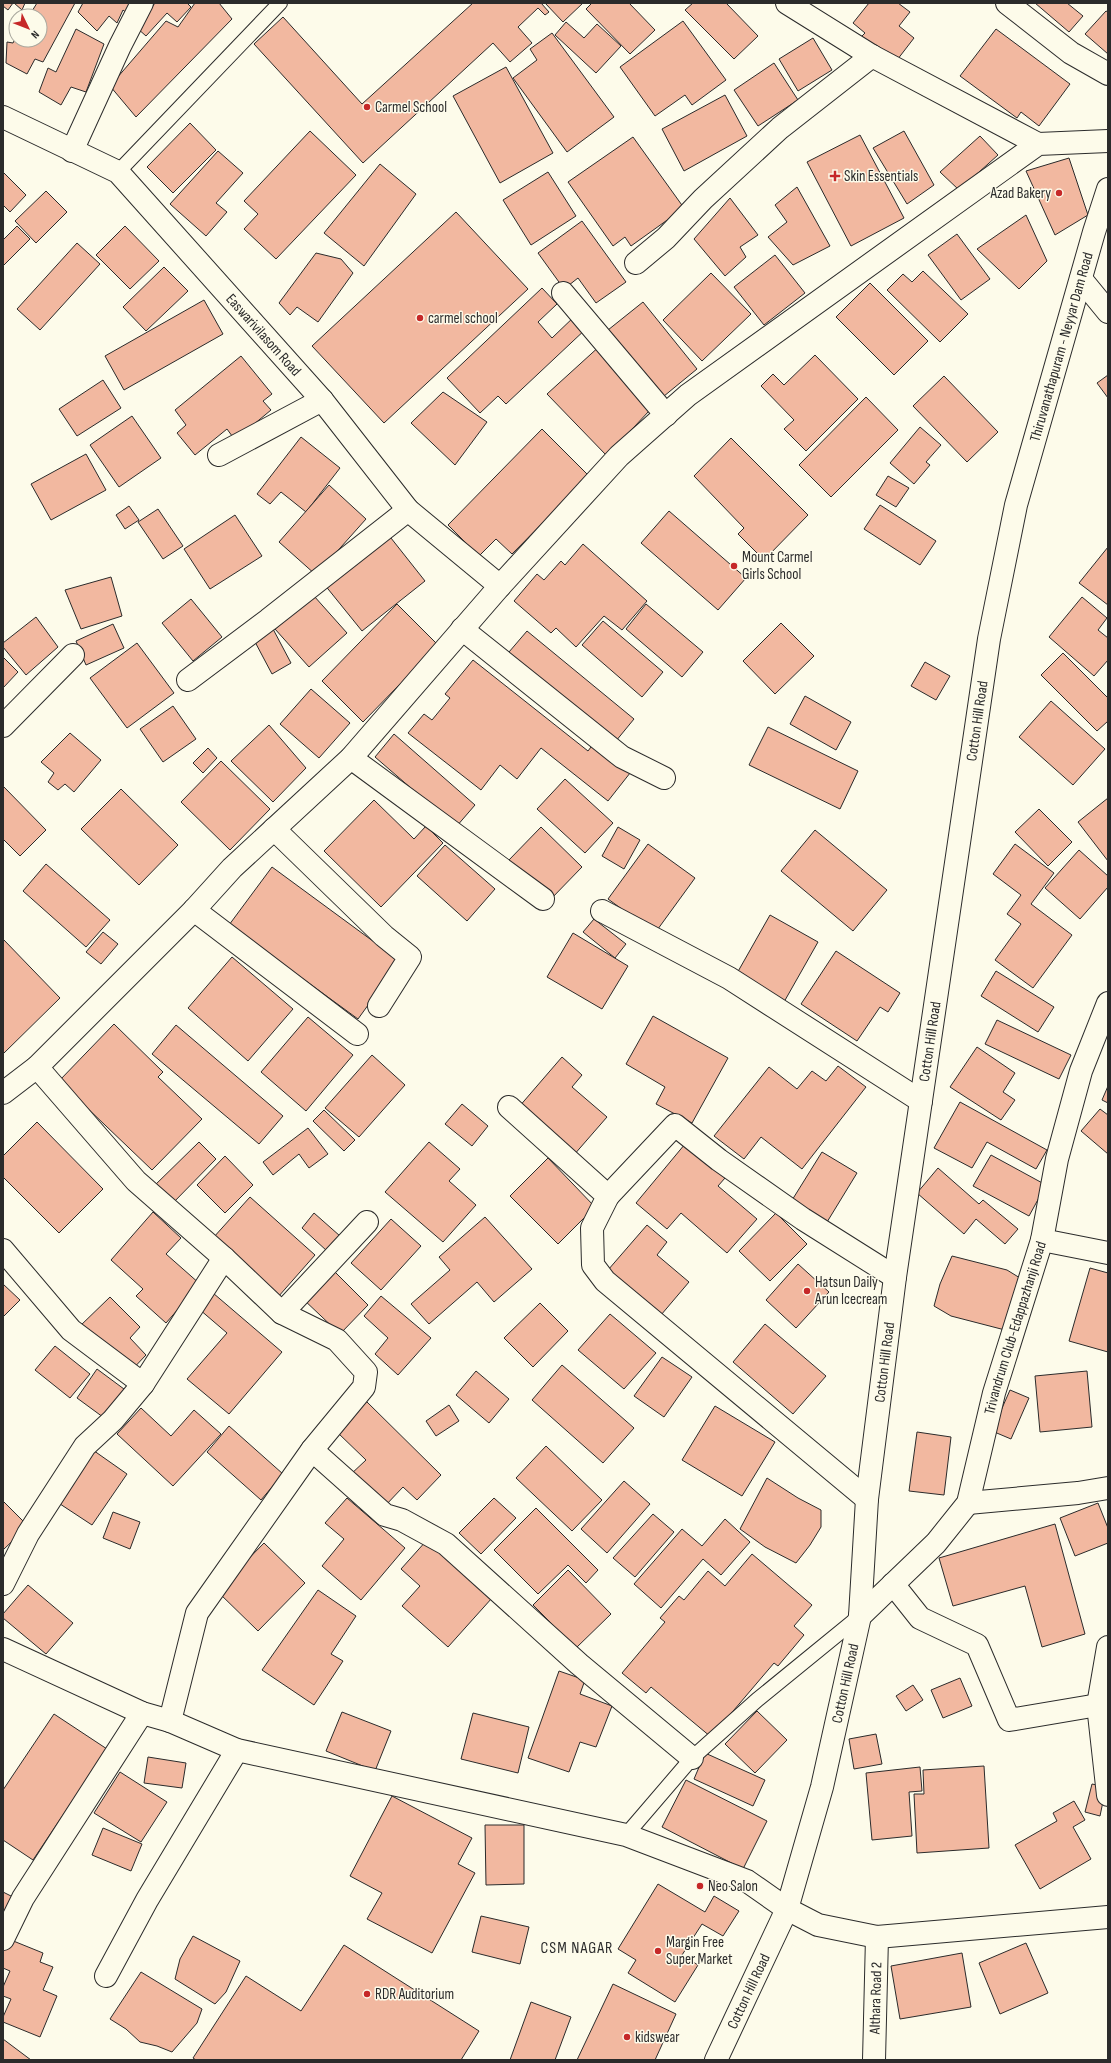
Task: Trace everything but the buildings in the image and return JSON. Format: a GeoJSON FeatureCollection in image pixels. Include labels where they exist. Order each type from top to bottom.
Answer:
{"type":"FeatureCollection","features":[{"type":"Feature","properties":{"kind":"street"},"geometry":{"type":"LineString","coordinates":[[72,150],[120,46],[142,3]]}},
{"type":"Feature","properties":{"kind":"street"},"geometry":{"type":"LineString","coordinates":[[787,3],[872,56],[1038,144],[1108,141]]}},
{"type":"Feature","properties":{"kind":"street"},"geometry":{"type":"LineString","coordinates":[[1007,3],[1071,53],[1108,74]]}},
{"type":"Feature","properties":{"kind":"street"},"geometry":{"type":"LineString","coordinates":[[636,263],[666,238],[703,199],[780,128],[872,56]]}},
{"type":"Feature","properties":{"kind":"street","name":"Easwarivilasom Road"},"geometry":{"type":"LineString","coordinates":[[3,118],[118,172],[322,400],[408,510],[500,586]]}},
{"type":"Feature","properties":{"kind":"street"},"geometry":{"type":"LineString","coordinates":[[3,1093],[37,1067],[194,910],[232,868],[351,758],[500,586],[619,456],[688,395],[1038,144]]}},
{"type":"Feature","properties":{"kind":"street","name":"Thiruvanathapuram - Neyyar Dam Road"},"geometry":{"type":"LineString","coordinates":[[1016,505],[1094,232],[1108,189]]}},
{"type":"Feature","properties":{"kind":"street"},"geometry":{"type":"LineString","coordinates":[[1081,279],[1108,312]]}},
{"type":"Feature","properties":{"kind":"street"},"geometry":{"type":"LineString","coordinates":[[563,293],[666,415]]}},
{"type":"Feature","properties":{"kind":"street"},"geometry":{"type":"LineString","coordinates":[[218,455],[322,400]]}},
{"type":"Feature","properties":{"kind":"street","name":"Cotton Hill Road"},"geometry":{"type":"LineString","coordinates":[[716,2060],[787,1909],[822,1787],[860,1616],[867,1499],[895,1277],[988,639],[1016,505]]}},
{"type":"Feature","properties":{"kind":"street"},"geometry":{"type":"LineString","coordinates":[[188,680],[268,620],[408,510]]}},
{"type":"Feature","properties":{"kind":"street"},"geometry":{"type":"LineString","coordinates":[[462,630],[622,756],[664,778]]}},
{"type":"Feature","properties":{"kind":"street"},"geometry":{"type":"LineString","coordinates":[[3,726],[73,655]]}},
{"type":"Feature","properties":{"kind":"street"},"geometry":{"type":"LineString","coordinates":[[351,758],[543,899]]}},
{"type":"Feature","properties":{"kind":"street"},"geometry":{"type":"LineString","coordinates":[[274,829],[384,936],[410,957],[379,1006]]}},
{"type":"Feature","properties":{"kind":"street"},"geometry":{"type":"LineString","coordinates":[[194,910],[357,1034]]}},
{"type":"Feature","properties":{"kind":"street"},"geometry":{"type":"LineString","coordinates":[[602,911],[729,978],[921,1101]]}},
{"type":"Feature","properties":{"kind":"street","name":"Trivandrum Club-Edappazhanji Road"},"geometry":{"type":"LineString","coordinates":[[860,1616],[936,1543],[968,1503],[994,1393],[1042,1240],[1057,1159],[1081,1071],[1108,1003]]}},
{"type":"Feature","properties":{"kind":"street"},"geometry":{"type":"LineString","coordinates":[[37,1067],[136,1181],[224,1258],[282,1313],[336,1340],[366,1372],[364,1387],[312,1450],[197,1613],[170,1721]]}},
{"type":"Feature","properties":{"kind":"street"},"geometry":{"type":"LineString","coordinates":[[509,1107],[608,1196]]}},
{"type":"Feature","properties":{"kind":"street"},"geometry":{"type":"LineString","coordinates":[[867,1499],[605,1281],[593,1264],[592,1228],[608,1196],[675,1125],[719,1160],[803,1219],[895,1277]]}},
{"type":"Feature","properties":{"kind":"street"},"geometry":{"type":"LineString","coordinates":[[282,1313],[367,1222]]}},
{"type":"Feature","properties":{"kind":"street"},"geometry":{"type":"LineString","coordinates":[[1042,1240],[1108,1254]]}},
{"type":"Feature","properties":{"kind":"street"},"geometry":{"type":"LineString","coordinates":[[3,1250],[71,1330],[143,1384]]}},
{"type":"Feature","properties":{"kind":"street"},"geometry":{"type":"LineString","coordinates":[[3,1584],[28,1534],[85,1446],[114,1420],[143,1384],[224,1258]]}},
{"type":"Feature","properties":{"kind":"street"},"geometry":{"type":"LineString","coordinates":[[312,1450],[385,1515],[402,1520],[446,1544],[578,1664],[692,1758]]}},
{"type":"Feature","properties":{"kind":"street"},"geometry":{"type":"LineString","coordinates":[[968,1503],[1078,1493],[1108,1488]]}},
{"type":"Feature","properties":{"kind":"street"},"geometry":{"type":"LineString","coordinates":[[893,1584],[920,1618],[977,1645],[1009,1720],[1098,1705]]}},
{"type":"Feature","properties":{"kind":"street"},"geometry":{"type":"LineString","coordinates":[[1108,1647],[1098,1705],[1108,1795]]}},
{"type":"Feature","properties":{"kind":"street"},"geometry":{"type":"LineString","coordinates":[[3,1649],[142,1713],[170,1721],[237,1750],[626,1835],[747,1881],[787,1909],[818,1925],[877,1937],[1108,1917]]}},
{"type":"Feature","properties":{"kind":"street"},"geometry":{"type":"LineString","coordinates":[[3,1939],[23,1898],[142,1713]]}},
{"type":"Feature","properties":{"kind":"street"},"geometry":{"type":"LineString","coordinates":[[106,1976],[147,1900],[237,1750]]}},
{"type":"Feature","properties":{"kind":"street","name":"Althara Road 2"},"geometry":{"type":"LineString","coordinates":[[874,2060],[877,1937]]}},
{"type":"Feature","properties":{"kind":"lane"},"geometry":{"type":"LineString","coordinates":[[118,172],[280,3]]}},
{"type":"Feature","properties":{"kind":"lane"},"geometry":{"type":"LineString","coordinates":[[626,1835],[692,1758],[757,1700],[860,1616]]}},
{"type":"Feature","properties":{"kind":"place","name":"Carmel School"},"geometry":{"type":"Point","coordinates":[367,107]}},
{"type":"Feature","properties":{"kind":"place","name":"Skin Essentials"},"geometry":{"type":"Point","coordinates":[835,176]}},
{"type":"Feature","properties":{"kind":"place","name":"Azad Bakery"},"geometry":{"type":"Point","coordinates":[1059,193]}},
{"type":"Feature","properties":{"kind":"place","name":"carmel school"},"geometry":{"type":"Point","coordinates":[420,318]}},
{"type":"Feature","properties":{"kind":"place","name":"Mount Carmel Girls School"},"geometry":{"type":"Point","coordinates":[734,566]}},
{"type":"Feature","properties":{"kind":"place","name":"Hatsun Daily Arun Icecream"},"geometry":{"type":"Point","coordinates":[807,1291]}},
{"type":"Feature","properties":{"kind":"place","name":"Neo Salon"},"geometry":{"type":"Point","coordinates":[700,1886]}},
{"type":"Feature","properties":{"kind":"place","name":"Margin Free Super Market"},"geometry":{"type":"Point","coordinates":[658,1951]}},
{"type":"Feature","properties":{"kind":"place","name":"RDR Auditorium"},"geometry":{"type":"Point","coordinates":[367,1994]}},
{"type":"Feature","properties":{"kind":"place","name":"kidswear"},"geometry":{"type":"Point","coordinates":[627,2037]}},
{"type":"Feature","properties":{"kind":"district","name":"CSM NAGAR"},"geometry":{"type":"Point","coordinates":[577,1948]}}]}
